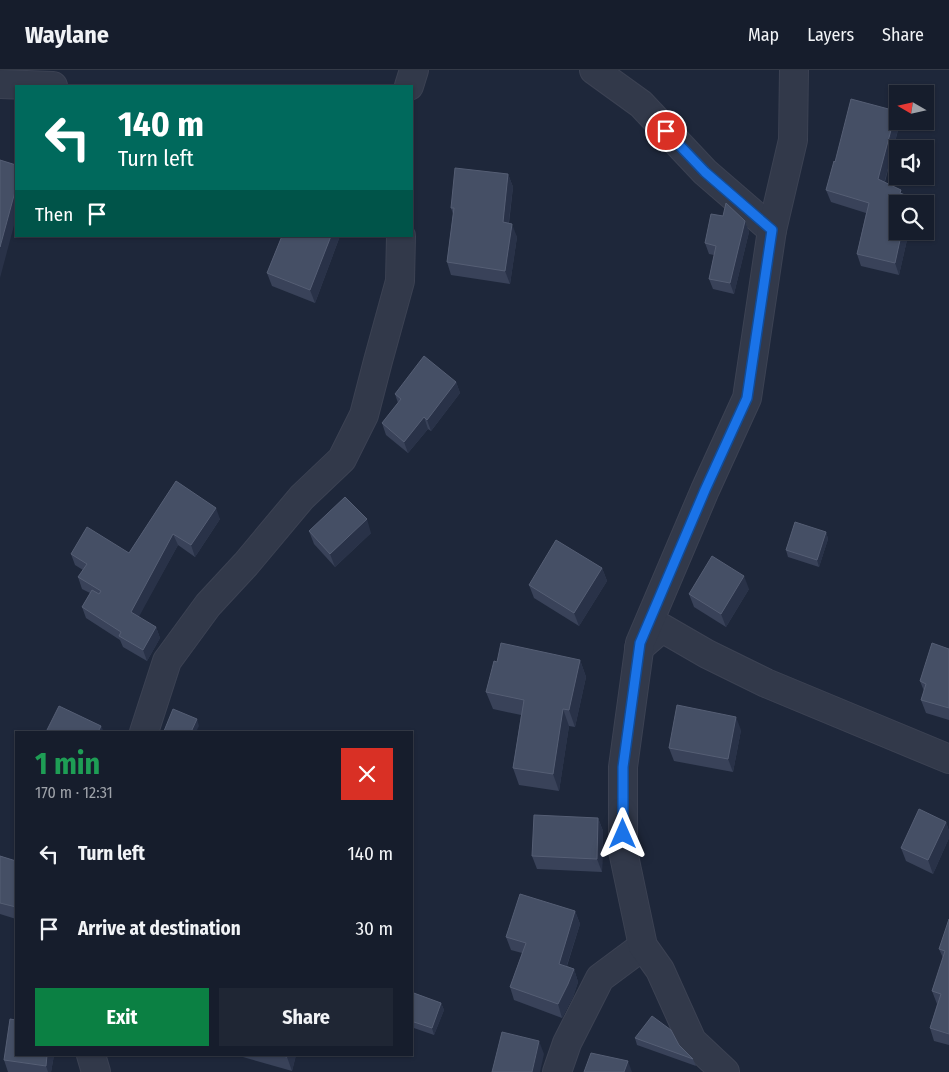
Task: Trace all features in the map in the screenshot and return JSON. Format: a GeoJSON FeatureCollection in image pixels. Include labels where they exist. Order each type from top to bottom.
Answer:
{"type":"FeatureCollection","features":[{"type":"Feature","properties":{"kind":"street"},"geometry":{"type":"LineString","coordinates":[[409,85],[414,70]]}},
{"type":"Feature","properties":{"kind":"street"},"geometry":{"type":"LineString","coordinates":[[594,70],[641,104],[705,172],[772,230]]}},
{"type":"Feature","properties":{"kind":"street"},"geometry":{"type":"LineString","coordinates":[[725,1072],[692,1041],[660,970],[643,946],[623,851],[623,767],[640,643],[705,490],[747,398],[772,230],[793,140],[794,70]]}},
{"type":"Feature","properties":{"kind":"street"},"geometry":{"type":"LineString","coordinates":[[0,84],[26,85]]}},
{"type":"Feature","properties":{"kind":"street"},"geometry":{"type":"LineString","coordinates":[[144,731],[167,661],[208,604],[246,564],[302,497],[342,459],[364,415],[400,281],[401,237]]}},
{"type":"Feature","properties":{"kind":"street"},"geometry":{"type":"LineString","coordinates":[[639,648],[662,628],[707,654],[766,684],[949,759]]}},
{"type":"Feature","properties":{"kind":"street"},"geometry":{"type":"LineString","coordinates":[[557,1072],[567,1044],[600,978],[643,946]]}},
{"type":"Feature","properties":{"kind":"street"},"geometry":{"type":"LineString","coordinates":[[91,1056],[96,1072]]}},
{"type":"Feature","properties":{"kind":"building"},"geometry":{"type":"Polygon","coordinates":[[[851,99],[889,109],[889,130],[891,130],[878,179],[901,190],[900,193],[905,195],[889,195],[889,240],[900,240],[895,263],[857,254],[869,203],[826,190],[851,99]]]}},
{"type":"Feature","properties":{"kind":"building"},"geometry":{"type":"Polygon","coordinates":[[[0,160],[15,165],[15,192],[0,247],[0,160]]]}},
{"type":"Feature","properties":{"kind":"building"},"geometry":{"type":"Polygon","coordinates":[[[455,168],[508,174],[503,222],[512,224],[505,271],[447,262],[454,208],[451,208],[455,168]]]}},
{"type":"Feature","properties":{"kind":"building"},"geometry":{"type":"Polygon","coordinates":[[[726,203],[745,221],[730,283],[709,279],[716,246],[705,243],[711,214],[723,216],[726,203]]]}},
{"type":"Feature","properties":{"kind":"building"},"geometry":{"type":"Polygon","coordinates":[[[282,237],[331,237],[310,290],[267,273],[282,237]]]}},
{"type":"Feature","properties":{"kind":"building"},"geometry":{"type":"Polygon","coordinates":[[[424,356],[456,382],[427,420],[424,417],[404,442],[382,423],[401,399],[395,394],[424,356]]]}},
{"type":"Feature","properties":{"kind":"building"},"geometry":{"type":"Polygon","coordinates":[[[176,481],[216,508],[191,545],[173,534],[131,612],[156,627],[143,650],[119,636],[121,632],[82,607],[92,590],[99,594],[101,591],[78,577],[87,564],[71,554],[87,527],[129,553],[176,481]]]}},
{"type":"Feature","properties":{"kind":"building"},"geometry":{"type":"Polygon","coordinates":[[[345,497],[367,519],[330,554],[309,531],[345,497]]]}},
{"type":"Feature","properties":{"kind":"building"},"geometry":{"type":"Polygon","coordinates":[[[795,522],[826,532],[817,560],[786,550],[795,522]]]}},
{"type":"Feature","properties":{"kind":"building"},"geometry":{"type":"Polygon","coordinates":[[[556,540],[602,568],[574,613],[529,585],[556,540]]]}},
{"type":"Feature","properties":{"kind":"building"},"geometry":{"type":"Polygon","coordinates":[[[712,556],[744,576],[721,614],[689,594],[712,556]]]}},
{"type":"Feature","properties":{"kind":"building"},"geometry":{"type":"Polygon","coordinates":[[[501,643],[580,660],[569,710],[563,709],[553,774],[513,768],[524,700],[486,692],[494,661],[497,662],[501,643]]]}},
{"type":"Feature","properties":{"kind":"building"},"geometry":{"type":"Polygon","coordinates":[[[932,643],[949,649],[949,708],[921,700],[926,684],[920,681],[932,643]]]}},
{"type":"Feature","properties":{"kind":"building"},"geometry":{"type":"Polygon","coordinates":[[[677,705],[736,717],[728,759],[669,748],[677,705]]]}},
{"type":"Feature","properties":{"kind":"building"},"geometry":{"type":"Polygon","coordinates":[[[59,706],[101,726],[98,731],[46,731],[59,706]]]}},
{"type":"Feature","properties":{"kind":"building"},"geometry":{"type":"Polygon","coordinates":[[[173,709],[197,719],[191,731],[164,731],[173,709]]]}},
{"type":"Feature","properties":{"kind":"building"},"geometry":{"type":"Polygon","coordinates":[[[919,809],[946,822],[928,860],[901,848],[919,809]]]}},
{"type":"Feature","properties":{"kind":"building"},"geometry":{"type":"Polygon","coordinates":[[[534,815],[598,818],[597,859],[532,856],[534,815]]]}},
{"type":"Feature","properties":{"kind":"building"},"geometry":{"type":"Polygon","coordinates":[[[0,856],[15,861],[15,907],[0,903],[0,856]]]}},
{"type":"Feature","properties":{"kind":"building"},"geometry":{"type":"Polygon","coordinates":[[[520,894],[575,911],[559,964],[574,969],[558,1004],[510,987],[526,943],[506,937],[520,894]]]}},
{"type":"Feature","properties":{"kind":"building"},"geometry":{"type":"Polygon","coordinates":[[[949,919],[949,1034],[930,1028],[941,994],[932,991],[945,951],[939,949],[949,919]]]}},
{"type":"Feature","properties":{"kind":"building"},"geometry":{"type":"Polygon","coordinates":[[[413,993],[441,1003],[432,1028],[413,1022],[413,993]]]}},
{"type":"Feature","properties":{"kind":"building"},"geometry":{"type":"Polygon","coordinates":[[[652,1016],[671,1030],[679,1045],[693,1059],[635,1038],[652,1016]]]}},
{"type":"Feature","properties":{"kind":"building"},"geometry":{"type":"Polygon","coordinates":[[[10,1019],[15,1020],[15,1056],[47,1056],[46,1066],[4,1060],[10,1019]]]}},
{"type":"Feature","properties":{"kind":"building"},"geometry":{"type":"Polygon","coordinates":[[[502,1032],[539,1041],[532,1072],[492,1072],[502,1032]]]}},
{"type":"Feature","properties":{"kind":"building"},"geometry":{"type":"Polygon","coordinates":[[[591,1053],[628,1061],[624,1072],[584,1072],[591,1053]]]}},
{"type":"Feature","properties":{"kind":"route"},"geometry":{"type":"LineString","coordinates":[[623,834],[623,767],[640,643],[705,490],[747,398],[772,230],[705,172],[666,131]]}}]}
